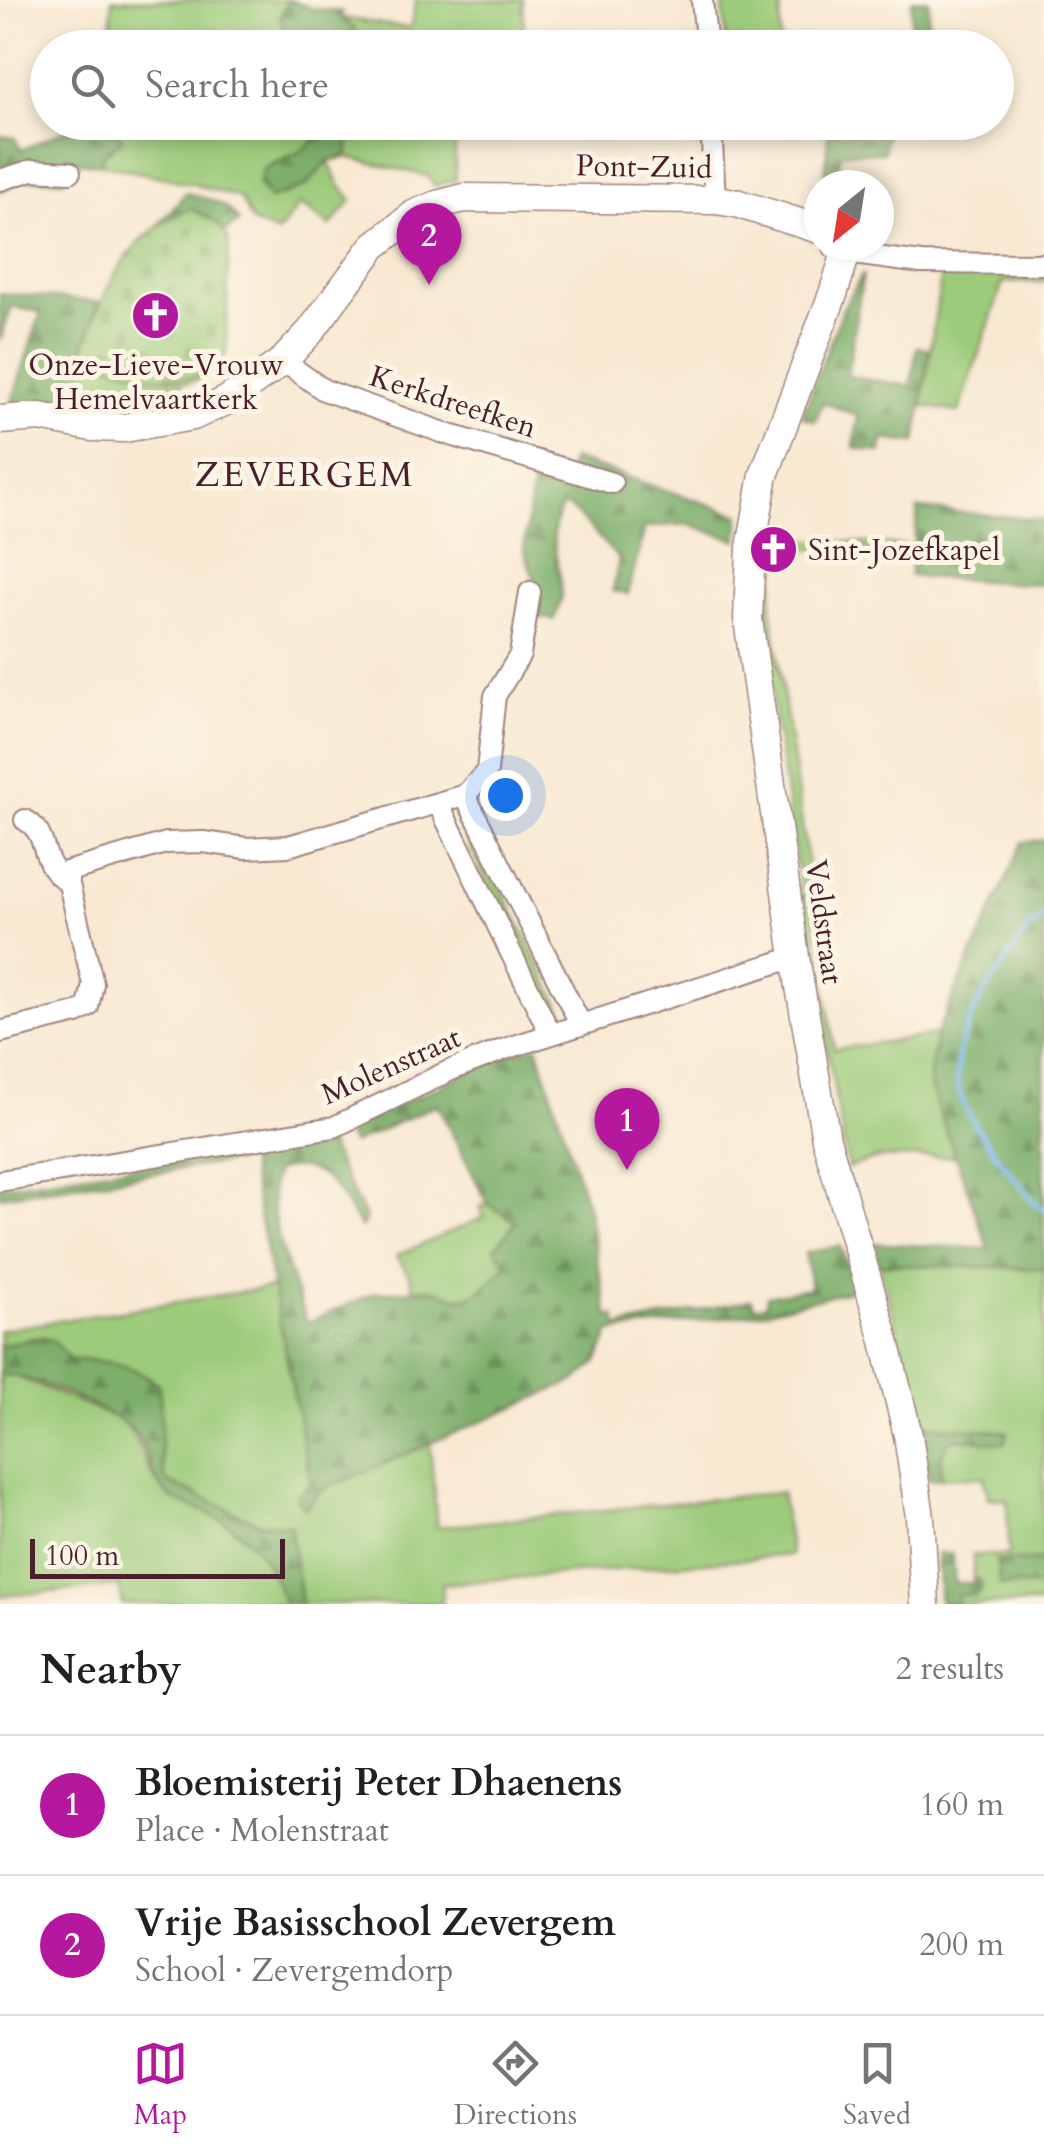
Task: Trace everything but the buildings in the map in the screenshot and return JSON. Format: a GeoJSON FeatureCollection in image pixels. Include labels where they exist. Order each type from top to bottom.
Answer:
{"type":"FeatureCollection","features":[{"type":"Feature","properties":{"kind":"street"},"geometry":{"type":"LineString","coordinates":[[702,0],[705,30]]}},
{"type":"Feature","properties":{"kind":"street"},"geometry":{"type":"LineString","coordinates":[[712,140],[715,200]]}},
{"type":"Feature","properties":{"kind":"street"},"geometry":{"type":"LineString","coordinates":[[0,180],[32,170],[70,172]]}},
{"type":"Feature","properties":{"kind":"street","name":"Pont-Zuid"},"geometry":{"type":"LineString","coordinates":[[0,420],[40,417],[108,428],[166,422],[226,402],[283,361],[310,332],[374,246],[416,214],[464,198],[715,200],[804,224]]}},
{"type":"Feature","properties":{"kind":"street"},"geometry":{"type":"LineString","coordinates":[[894,258],[920,263],[1044,264]]}},
{"type":"Feature","properties":{"kind":"street","name":"Veldstraat"},"geometry":{"type":"LineString","coordinates":[[839,260],[833,294],[764,474],[750,547],[748,620],[795,956],[826,1139],[884,1337],[908,1435],[920,1517],[925,1604]]}},
{"type":"Feature","properties":{"kind":"street","name":"Kerkdreefken"},"geometry":{"type":"LineString","coordinates":[[283,361],[324,390],[448,434],[612,483]]}},
{"type":"Feature","properties":{"kind":"street"},"geometry":{"type":"LineString","coordinates":[[0,1032],[88,1008],[94,984],[66,872],[166,843],[204,842],[246,848],[288,846],[465,796],[487,771],[495,696],[520,654],[530,592]]}},
{"type":"Feature","properties":{"kind":"street"},"geometry":{"type":"LineString","coordinates":[[465,796],[581,1025]]}},
{"type":"Feature","properties":{"kind":"street"},"geometry":{"type":"LineString","coordinates":[[438,805],[550,1034]]}},
{"type":"Feature","properties":{"kind":"street"},"geometry":{"type":"LineString","coordinates":[[24,820],[37,830],[52,873],[66,882]]}},
{"type":"Feature","properties":{"kind":"street","name":"Molenstraat"},"geometry":{"type":"LineString","coordinates":[[0,1180],[334,1127],[451,1070],[550,1034],[795,956]]}},
{"type":"Feature","properties":{"kind":"green space"},"geometry":{"type":"Polygon","coordinates":[[[112,0],[289,0],[280,17],[284,30],[111,30],[112,0]]]}},
{"type":"Feature","properties":{"kind":"green space"},"geometry":{"type":"Polygon","coordinates":[[[289,0],[342,12],[341,18],[355,30],[284,30],[280,17],[289,0]]]}},
{"type":"Feature","properties":{"kind":"green space"},"geometry":{"type":"Polygon","coordinates":[[[416,0],[523,0],[524,30],[355,30],[341,18],[410,28],[416,0]]]}},
{"type":"Feature","properties":{"kind":"green space"},"geometry":{"type":"Polygon","coordinates":[[[723,0],[781,0],[780,30],[725,30],[723,0]]]}},
{"type":"Feature","properties":{"kind":"green space"},"geometry":{"type":"Polygon","coordinates":[[[912,0],[929,0],[928,30],[911,30],[912,0]]]}},
{"type":"Feature","properties":{"kind":"green space"},"geometry":{"type":"Polygon","coordinates":[[[0,136],[15,138],[21,150],[43,140],[122,141],[104,153],[100,164],[67,161],[64,180],[26,179],[0,191],[0,136]]]}},
{"type":"Feature","properties":{"kind":"green space"},"geometry":{"type":"Polygon","coordinates":[[[117,140],[314,140],[304,151],[272,163],[274,198],[306,186],[328,161],[352,200],[330,226],[300,204],[278,233],[252,222],[240,198],[100,164],[104,153],[114,148],[117,140]]]}},
{"type":"Feature","properties":{"kind":"green space"},"geometry":{"type":"Polygon","coordinates":[[[313,140],[350,140],[347,157],[328,161],[306,186],[269,199],[259,184],[263,170],[301,151],[313,140]]]}},
{"type":"Feature","properties":{"kind":"green space"},"geometry":{"type":"Polygon","coordinates":[[[350,140],[455,140],[456,180],[434,186],[428,176],[347,157],[350,140]]]}},
{"type":"Feature","properties":{"kind":"green space"},"geometry":{"type":"Polygon","coordinates":[[[828,140],[885,140],[884,152],[841,153],[838,170],[826,170],[828,140]]]}},
{"type":"Feature","properties":{"kind":"green space"},"geometry":{"type":"Polygon","coordinates":[[[186,193],[223,205],[239,222],[225,232],[207,216],[191,209],[153,231],[186,193]]]}},
{"type":"Feature","properties":{"kind":"green space"},"geometry":{"type":"Polygon","coordinates":[[[191,209],[217,223],[229,240],[226,352],[221,366],[205,374],[170,378],[133,372],[83,353],[99,308],[120,267],[150,233],[191,209]]]}},
{"type":"Feature","properties":{"kind":"green space"},"geometry":{"type":"Polygon","coordinates":[[[1044,268],[1044,282],[1003,282],[959,412],[922,406],[942,270],[1044,268]]]}},
{"type":"Feature","properties":{"kind":"green space"},"geometry":{"type":"Polygon","coordinates":[[[863,274],[847,376],[911,386],[917,347],[930,349],[916,443],[883,439],[881,452],[854,448],[858,416],[823,402],[815,421],[802,416],[843,308],[863,274]]]}},
{"type":"Feature","properties":{"kind":"green space"},"geometry":{"type":"Polygon","coordinates":[[[0,293],[99,302],[62,411],[11,405],[41,312],[12,307],[0,340],[0,293]]]}},
{"type":"Feature","properties":{"kind":"green space"},"geometry":{"type":"Polygon","coordinates":[[[86,354],[110,366],[201,375],[204,379],[95,401],[89,414],[66,411],[86,354]]]}},
{"type":"Feature","properties":{"kind":"green space"},"geometry":{"type":"Polygon","coordinates":[[[572,459],[740,515],[738,540],[686,524],[645,527],[628,594],[613,591],[619,559],[564,505],[554,527],[561,601],[554,620],[531,615],[537,587],[524,550],[532,483],[539,471],[566,476],[572,459]]]}},
{"type":"Feature","properties":{"kind":"green space"},"geometry":{"type":"Polygon","coordinates":[[[918,509],[1044,520],[1044,585],[910,576],[918,509]]]}},
{"type":"Feature","properties":{"kind":"green space"},"geometry":{"type":"Polygon","coordinates":[[[770,538],[914,546],[913,552],[785,548],[775,573],[771,607],[834,1049],[936,1035],[929,1083],[955,1156],[877,1158],[848,1168],[807,934],[764,646],[760,584],[764,546],[770,538]]]}},
{"type":"Feature","properties":{"kind":"green space"},"geometry":{"type":"Polygon","coordinates":[[[463,812],[563,1012],[558,1016],[549,1014],[454,814],[463,812]]]}},
{"type":"Feature","properties":{"kind":"green space"},"geometry":{"type":"Polygon","coordinates":[[[1044,840],[1044,1269],[879,1264],[870,1243],[989,1249],[929,1083],[936,1035],[1023,842],[1044,840]]]}},
{"type":"Feature","properties":{"kind":"green space"},"geometry":{"type":"Polygon","coordinates":[[[537,1046],[587,1206],[608,1316],[615,1316],[618,1327],[751,1300],[754,1307],[766,1305],[767,1296],[811,1288],[805,1253],[840,1246],[857,1289],[762,1312],[610,1332],[597,1362],[577,1380],[322,1490],[305,1508],[296,1497],[311,1483],[248,1159],[0,1196],[0,1186],[325,1138],[366,1219],[361,1228],[337,1191],[319,1174],[294,1167],[277,1170],[272,1203],[275,1224],[307,1323],[374,1293],[429,1288],[470,1297],[507,1265],[495,1248],[516,1222],[488,1204],[437,1104],[352,1144],[344,1131],[502,1056],[537,1046]]]}},
{"type":"Feature","properties":{"kind":"green space"},"geometry":{"type":"Polygon","coordinates":[[[488,1204],[517,1222],[510,1257],[500,1274],[488,1286],[466,1297],[413,1289],[410,1276],[396,1256],[484,1217],[480,1207],[488,1204]]]}},
{"type":"Feature","properties":{"kind":"green space"},"geometry":{"type":"Polygon","coordinates":[[[879,1264],[1044,1269],[1044,1561],[997,1561],[1043,1587],[1044,1604],[957,1604],[957,1595],[973,1583],[973,1555],[1009,1555],[1007,1500],[988,1498],[984,1477],[942,1478],[941,1458],[946,1444],[955,1439],[1005,1443],[1006,1432],[924,1425],[879,1264]]]}},
{"type":"Feature","properties":{"kind":"green space"},"geometry":{"type":"Polygon","coordinates":[[[273,1287],[311,1484],[296,1497],[305,1507],[321,1490],[430,1444],[437,1527],[781,1492],[791,1555],[442,1584],[442,1604],[301,1604],[290,1525],[259,1523],[166,1482],[158,1384],[116,1364],[69,1360],[45,1339],[31,1338],[0,1346],[0,1330],[273,1287]]]}},
{"type":"Feature","properties":{"kind":"green space"},"geometry":{"type":"Polygon","coordinates":[[[42,1337],[54,1341],[70,1360],[127,1367],[158,1384],[166,1481],[259,1523],[290,1525],[301,1604],[285,1604],[265,1561],[236,1529],[166,1493],[139,1438],[125,1424],[48,1386],[0,1375],[0,1346],[42,1337]]]}},
{"type":"Feature","properties":{"kind":"green space"},"geometry":{"type":"Polygon","coordinates":[[[8,1373],[119,1419],[134,1436],[151,1474],[164,1491],[222,1520],[256,1549],[285,1604],[122,1604],[120,1586],[0,1596],[0,1375],[8,1373]]]}},
{"type":"Feature","properties":{"kind":"green space"},"geometry":{"type":"Polygon","coordinates":[[[924,1425],[1007,1432],[1005,1443],[955,1439],[946,1444],[941,1458],[942,1478],[929,1479],[924,1425]]]}},
{"type":"Feature","properties":{"kind":"green space"},"geometry":{"type":"Polygon","coordinates":[[[937,1554],[953,1554],[955,1583],[973,1583],[976,1578],[982,1588],[974,1596],[958,1595],[957,1604],[940,1604],[937,1554]]]}},
{"type":"Feature","properties":{"kind":"green space"},"geometry":{"type":"Polygon","coordinates":[[[997,1561],[1044,1561],[1044,1604],[1043,1587],[1000,1585],[997,1561]]]}},
{"type":"Feature","properties":{"kind":"waterway"},"geometry":{"type":"LineString","coordinates":[[1044,916],[1030,926],[976,1009],[965,1031],[957,1077],[962,1100],[975,1125],[1044,1210]]}},
{"type":"Feature","properties":{"kind":"place","name":"Vrije Basisschool Zevergem"},"geometry":{"type":"Point","coordinates":[429,285]}},
{"type":"Feature","properties":{"kind":"place","name":"Onze-Lieve-Vrouw Hemelvaartkerk"},"geometry":{"type":"Point","coordinates":[156,316]}},
{"type":"Feature","properties":{"kind":"place","name":"Sint-Jozefkapel"},"geometry":{"type":"Point","coordinates":[773,550]}},
{"type":"Feature","properties":{"kind":"place","name":"Bloemisterij Peter Dhaenens"},"geometry":{"type":"Point","coordinates":[627,1170]}},
{"type":"Feature","properties":{"kind":"district","name":"ZEVERGEM"},"geometry":{"type":"Point","coordinates":[305,475]}}]}
